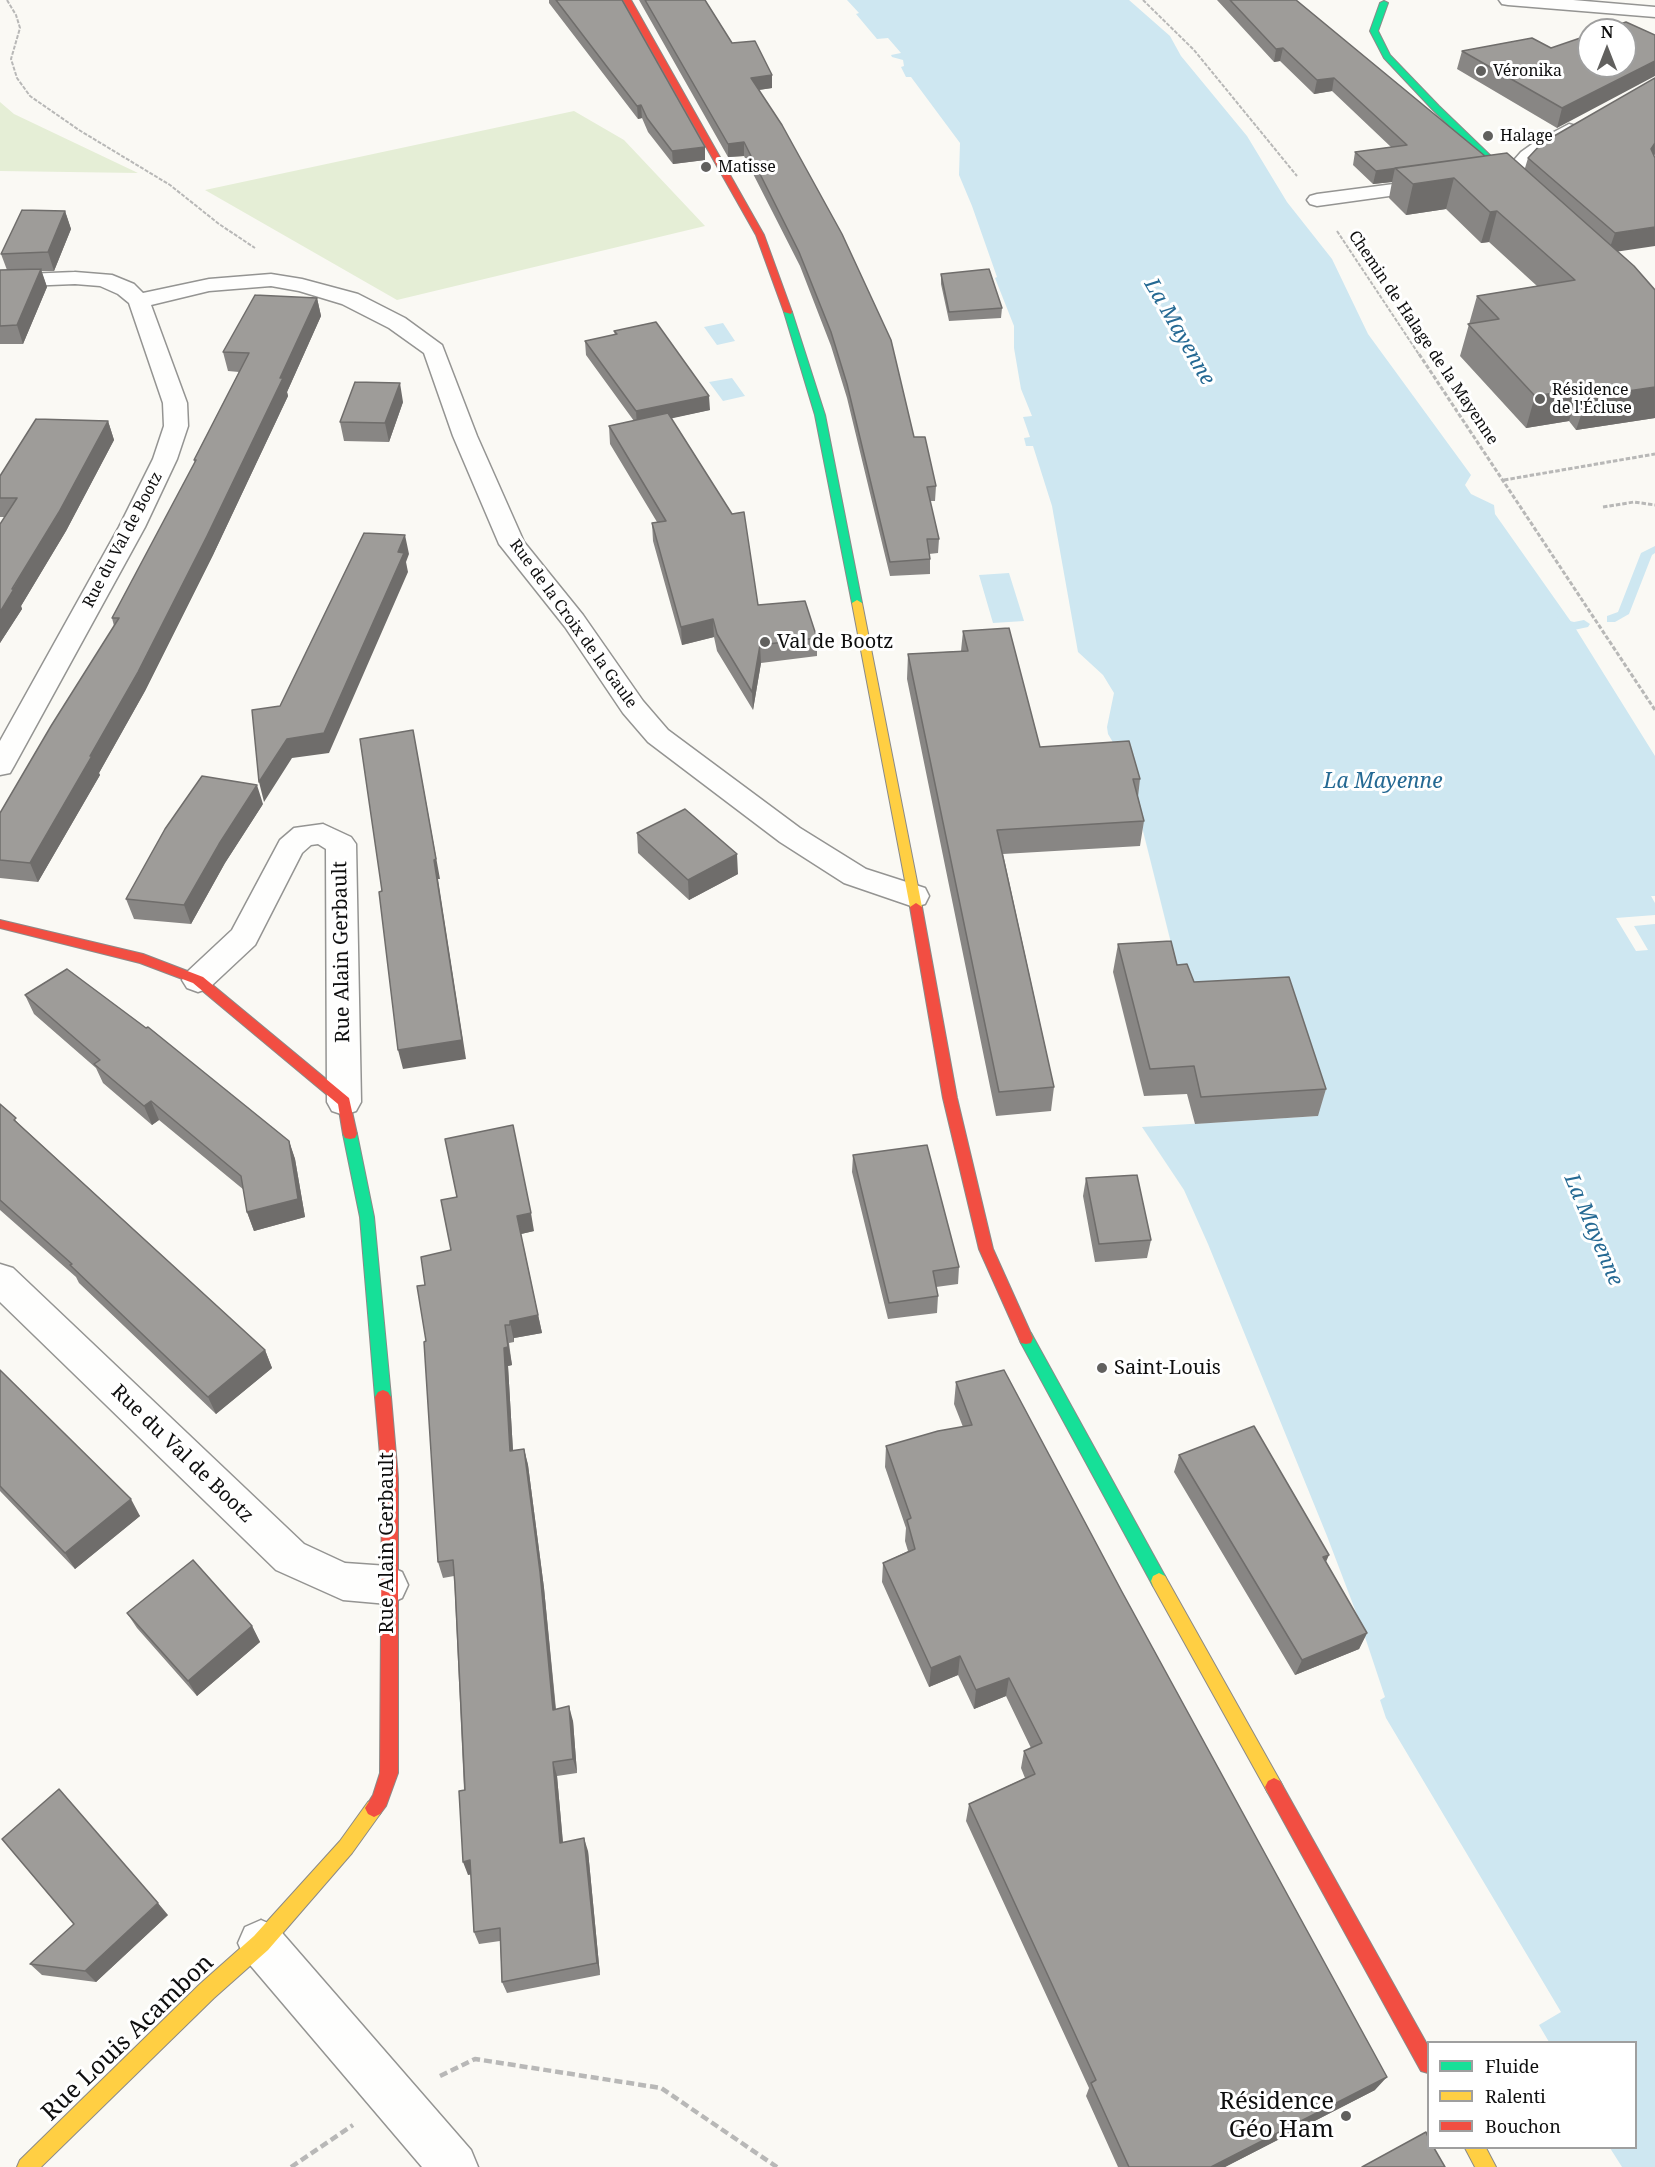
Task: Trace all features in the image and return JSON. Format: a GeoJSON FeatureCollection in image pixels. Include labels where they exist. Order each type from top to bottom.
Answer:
{"type":"FeatureCollection","features":[{"type":"Feature","properties":{"kind":"main road"},"geometry":{"type":"LineString","coordinates":[[627,0],[760,235],[796,335],[820,415],[914,896],[950,1098],[986,1249],[1030,1348],[1427,2062]]}},
{"type":"Feature","properties":{"kind":"main road"},"geometry":{"type":"LineString","coordinates":[[1384,3],[1374,31],[1387,56],[1524,193]]}},
{"type":"Feature","properties":{"kind":"main road"},"geometry":{"type":"LineString","coordinates":[[0,924],[143,959],[198,980],[344,1102]]}},
{"type":"Feature","properties":{"kind":"main road","name":"Rue Alain Gerbault"},"geometry":{"type":"LineString","coordinates":[[261,1943],[346,1847],[380,1800],[389,1773],[390,1478],[367,1217],[344,1102]]}},
{"type":"Feature","properties":{"kind":"main road","name":"Rue Louis Acambon"},"geometry":{"type":"LineString","coordinates":[[27,2167],[207,1990],[261,1943]]}},
{"type":"Feature","properties":{"kind":"main road"},"geometry":{"type":"LineString","coordinates":[[1476,2149],[1486,2167]]}},
{"type":"Feature","properties":{"kind":"street"},"geometry":{"type":"LineString","coordinates":[[1508,0],[1655,12]]}},
{"type":"Feature","properties":{"kind":"street"},"geometry":{"type":"LineString","coordinates":[[1317,200],[1504,175],[1515,171],[1528,156],[1542,146],[1582,123]]}},
{"type":"Feature","properties":{"kind":"street"},"geometry":{"type":"LineString","coordinates":[[0,281],[75,278],[104,280],[126,289],[140,301]]}},
{"type":"Feature","properties":{"kind":"street","name":"Rue de la Croix de la Gaule"},"geometry":{"type":"LineString","coordinates":[[140,301],[209,285],[271,280],[302,285],[350,299],[397,323],[434,350],[465,436],[512,544],[574,621],[633,707],[658,736],[790,835],[855,876],[914,896]]}},
{"type":"Feature","properties":{"kind":"street","name":"Rue du Val de Bootz"},"geometry":{"type":"LineString","coordinates":[[0,766],[132,527],[165,459],[176,426],[175,403],[140,301]]}},
{"type":"Feature","properties":{"kind":"street","name":"Rue Alain Gerbault"},"geometry":{"type":"LineString","coordinates":[[198,980],[244,937],[290,847],[304,835],[323,834],[341,844],[344,1102]]}},
{"type":"Feature","properties":{"kind":"street","name":"Rue du Val de Bootz"},"geometry":{"type":"LineString","coordinates":[[0,1279],[290,1557],[343,1581],[388,1585]]}},
{"type":"Feature","properties":{"kind":"street"},"geometry":{"type":"LineString","coordinates":[[261,1943],[454,2167]]}},
{"type":"Feature","properties":{"kind":"path"},"geometry":{"type":"LineString","coordinates":[[7,0],[20,27],[11,59],[17,78],[30,96],[79,130],[170,185],[219,224],[270,258],[271,280]]}},
{"type":"Feature","properties":{"kind":"path","name":"Chemin de Halage de la Mayenne"},"geometry":{"type":"LineString","coordinates":[[1143,0],[1194,50],[1317,200],[1655,710]]}},
{"type":"Feature","properties":{"kind":"path"},"geometry":{"type":"LineString","coordinates":[[1504,480],[1655,454]]}},
{"type":"Feature","properties":{"kind":"path"},"geometry":{"type":"LineString","coordinates":[[1603,507],[1634,502],[1655,505]]}},
{"type":"Feature","properties":{"kind":"path"},"geometry":{"type":"LineString","coordinates":[[291,2167],[393,2098],[475,2059],[661,2088],[777,2167]]}},
{"type":"Feature","properties":{"kind":"green space"},"geometry":{"type":"Polygon","coordinates":[[[0,102],[14,114],[138,173],[0,171],[0,102]]]}},
{"type":"Feature","properties":{"kind":"green space"},"geometry":{"type":"Polygon","coordinates":[[[574,111],[624,140],[705,226],[397,300],[205,190],[574,111]]]}},
{"type":"Feature","properties":{"kind":"water","name":"La Mayenne"},"geometry":{"type":"Polygon","coordinates":[[[847,0],[1129,0],[1170,36],[1181,56],[1247,136],[1287,202],[1332,259],[1368,334],[1471,475],[1465,485],[1471,494],[1494,505],[1495,514],[1574,626],[1655,756],[1655,896],[1651,896],[1655,903],[1655,915],[1616,918],[1636,951],[1648,950],[1634,926],[1655,924],[1655,2167],[1622,2167],[1611,2149],[1637,2149],[1637,2041],[1548,2041],[1539,2025],[1561,2012],[1386,1718],[1380,1700],[1385,1697],[1362,1628],[1208,1244],[1184,1190],[1142,1127],[1318,1116],[1186,1003],[1136,803],[1120,754],[1108,734],[1107,727],[1114,693],[1103,675],[1078,652],[1052,506],[1033,446],[1026,446],[1024,438],[1030,437],[1023,417],[1032,416],[1021,389],[1014,348],[1014,326],[959,175],[960,143],[911,77],[906,77],[901,67],[904,66],[903,60],[891,55],[901,53],[888,38],[877,39],[856,14],[859,13],[847,0]]]}},
{"type":"Feature","properties":{"kind":"water"},"geometry":{"type":"Polygon","coordinates":[[[723,323],[735,341],[717,345],[704,327],[723,323]]]}},
{"type":"Feature","properties":{"kind":"water"},"geometry":{"type":"Polygon","coordinates":[[[732,378],[745,396],[723,401],[709,382],[732,378]]]}},
{"type":"Feature","properties":{"kind":"water"},"geometry":{"type":"Polygon","coordinates":[[[1009,573],[1024,621],[993,623],[979,575],[1009,573]]]}},
{"type":"Feature","properties":{"kind":"building"},"geometry":{"type":"Polygon","coordinates":[[[556,0],[622,0],[705,147],[672,151],[647,118],[641,105],[637,106],[556,0]]]}},
{"type":"Feature","properties":{"kind":"building"},"geometry":{"type":"Polygon","coordinates":[[[645,0],[705,0],[732,43],[755,41],[772,75],[751,78],[782,125],[842,234],[891,340],[914,437],[925,437],[936,486],[927,487],[939,539],[927,539],[930,559],[890,562],[847,384],[831,332],[799,252],[744,142],[728,144],[645,0]]]}},
{"type":"Feature","properties":{"kind":"building"},"geometry":{"type":"Polygon","coordinates":[[[1230,0],[1296,0],[1485,156],[1376,171],[1355,152],[1407,145],[1334,78],[1317,80],[1283,48],[1276,49],[1230,0]]]}},
{"type":"Feature","properties":{"kind":"building"},"geometry":{"type":"Polygon","coordinates":[[[1637,27],[1655,35],[1655,61],[1637,70],[1637,27]]]}},
{"type":"Feature","properties":{"kind":"building"},"geometry":{"type":"Polygon","coordinates":[[[1532,38],[1551,48],[1577,39],[1577,78],[1621,78],[1562,108],[1462,51],[1532,38]]]}},
{"type":"Feature","properties":{"kind":"building"},"geometry":{"type":"Polygon","coordinates":[[[1655,78],[1655,143],[1651,149],[1655,158],[1655,227],[1615,233],[1528,158],[1542,143],[1655,78]]]}},
{"type":"Feature","properties":{"kind":"building"},"geometry":{"type":"Polygon","coordinates":[[[1507,153],[1634,266],[1655,290],[1655,387],[1587,397],[1579,389],[1535,396],[1468,324],[1499,319],[1477,296],[1575,280],[1497,211],[1490,212],[1454,178],[1413,184],[1395,168],[1507,153]]]}},
{"type":"Feature","properties":{"kind":"building"},"geometry":{"type":"Polygon","coordinates":[[[22,210],[65,211],[48,252],[1,254],[22,210]]]}},
{"type":"Feature","properties":{"kind":"building"},"geometry":{"type":"Polygon","coordinates":[[[41,269],[17,325],[0,326],[0,270],[41,269]]]}},
{"type":"Feature","properties":{"kind":"building"},"geometry":{"type":"Polygon","coordinates":[[[989,269],[1002,308],[949,312],[941,274],[989,269]]]}},
{"type":"Feature","properties":{"kind":"building"},"geometry":{"type":"Polygon","coordinates":[[[255,295],[317,298],[280,378],[283,378],[207,536],[138,672],[90,756],[92,756],[30,863],[0,860],[0,813],[119,618],[112,618],[196,460],[194,460],[249,353],[223,352],[255,295]]]}},
{"type":"Feature","properties":{"kind":"building"},"geometry":{"type":"Polygon","coordinates":[[[656,322],[709,396],[636,411],[585,341],[617,334],[614,331],[656,322]]]}},
{"type":"Feature","properties":{"kind":"building"},"geometry":{"type":"Polygon","coordinates":[[[355,382],[400,383],[385,423],[340,422],[355,382]]]}},
{"type":"Feature","properties":{"kind":"building"},"geometry":{"type":"Polygon","coordinates":[[[668,413],[732,514],[744,512],[758,605],[805,601],[817,638],[760,645],[752,692],[717,634],[713,619],[681,627],[652,523],[666,521],[609,426],[668,413]]]}},
{"type":"Feature","properties":{"kind":"building"},"geometry":{"type":"Polygon","coordinates":[[[36,419],[108,421],[59,512],[0,612],[0,524],[17,498],[0,498],[0,476],[36,419]]]}},
{"type":"Feature","properties":{"kind":"building"},"geometry":{"type":"Polygon","coordinates":[[[364,533],[405,535],[398,552],[404,553],[324,733],[287,739],[259,782],[252,710],[280,706],[364,533]]]}},
{"type":"Feature","properties":{"kind":"building"},"geometry":{"type":"Polygon","coordinates":[[[1009,628],[1040,747],[1129,741],[1140,779],[1133,779],[1144,821],[997,830],[1054,1087],[999,1092],[908,654],[968,651],[963,631],[1009,628]]]}},
{"type":"Feature","properties":{"kind":"building"},"geometry":{"type":"Polygon","coordinates":[[[413,730],[436,859],[434,860],[462,1040],[398,1050],[379,892],[382,891],[360,739],[413,730]]]}},
{"type":"Feature","properties":{"kind":"building"},"geometry":{"type":"Polygon","coordinates":[[[202,776],[257,785],[219,844],[184,905],[126,899],[165,829],[202,776]]]}},
{"type":"Feature","properties":{"kind":"building"},"geometry":{"type":"Polygon","coordinates":[[[685,809],[737,854],[688,880],[637,833],[685,809]]]}},
{"type":"Feature","properties":{"kind":"building"},"geometry":{"type":"Polygon","coordinates":[[[1171,941],[1177,965],[1187,964],[1194,982],[1289,977],[1326,1089],[1201,1097],[1194,1066],[1150,1069],[1118,944],[1171,941]]]}},
{"type":"Feature","properties":{"kind":"building"},"geometry":{"type":"Polygon","coordinates":[[[67,969],[146,1028],[148,1027],[289,1141],[298,1199],[247,1212],[241,1176],[151,1101],[144,1106],[94,1064],[100,1060],[25,995],[67,969]]]}},
{"type":"Feature","properties":{"kind":"building"},"geometry":{"type":"Polygon","coordinates":[[[0,1104],[16,1118],[14,1120],[265,1350],[208,1397],[70,1265],[72,1264],[0,1200],[0,1104]]]}},
{"type":"Feature","properties":{"kind":"building"},"geometry":{"type":"Polygon","coordinates":[[[513,1125],[531,1213],[517,1216],[538,1315],[510,1321],[510,1325],[505,1325],[508,1347],[504,1348],[510,1451],[524,1449],[540,1572],[553,1710],[569,1706],[573,1759],[553,1762],[560,1843],[584,1838],[597,1963],[502,1982],[500,1928],[474,1932],[470,1860],[463,1862],[459,1791],[465,1790],[455,1585],[453,1560],[438,1562],[424,1342],[426,1341],[417,1286],[425,1285],[421,1257],[451,1250],[441,1200],[457,1197],[445,1139],[513,1125]]]}},
{"type":"Feature","properties":{"kind":"building"},"geometry":{"type":"Polygon","coordinates":[[[927,1145],[959,1267],[933,1271],[938,1296],[889,1303],[853,1155],[927,1145]]]}},
{"type":"Feature","properties":{"kind":"building"},"geometry":{"type":"Polygon","coordinates":[[[1137,1175],[1151,1240],[1099,1244],[1086,1178],[1137,1175]]]}},
{"type":"Feature","properties":{"kind":"building"},"geometry":{"type":"Polygon","coordinates":[[[0,1370],[131,1499],[65,1553],[0,1486],[0,1370]]]}},
{"type":"Feature","properties":{"kind":"building"},"geometry":{"type":"Polygon","coordinates":[[[1004,1370],[1121,1590],[1387,2077],[1211,2167],[1129,2167],[1091,2083],[1096,2080],[969,1804],[1035,1774],[1024,1751],[1042,1743],[1009,1678],[976,1690],[960,1656],[931,1668],[883,1563],[915,1549],[907,1520],[911,1518],[886,1446],[938,1431],[972,1425],[956,1382],[1004,1370]]]}},
{"type":"Feature","properties":{"kind":"building"},"geometry":{"type":"Polygon","coordinates":[[[1254,1426],[1329,1555],[1323,1557],[1367,1633],[1302,1660],[1179,1455],[1254,1426]]]}},
{"type":"Feature","properties":{"kind":"building"},"geometry":{"type":"Polygon","coordinates":[[[193,1560],[252,1626],[188,1681],[127,1613],[193,1560]]]}},
{"type":"Feature","properties":{"kind":"building"},"geometry":{"type":"Polygon","coordinates":[[[59,1789],[158,1903],[85,1971],[30,1964],[74,1924],[2,1839],[59,1789]]]}},
{"type":"Feature","properties":{"kind":"building"},"geometry":{"type":"Polygon","coordinates":[[[1426,2132],[1427,2149],[1435,2149],[1445,2167],[1362,2167],[1426,2132]]]}},
{"type":"Feature","properties":{"kind":"waterway"},"geometry":{"type":"LineString","coordinates":[[1611,619],[1623,614],[1647,553],[1655,549]]}},
{"type":"Feature","properties":{"kind":"waterway"},"geometry":{"type":"LineString","coordinates":[[1554,621],[1574,626],[1584,624]]}},
{"type":"Feature","properties":{"kind":"traffic: fast"},"geometry":{"type":"LineString","coordinates":[[1384,3],[1374,31],[1387,56],[1436,108],[1517,186]]}},
{"type":"Feature","properties":{"kind":"traffic: fast"},"geometry":{"type":"LineString","coordinates":[[788,312],[820,415],[857,603]]}},
{"type":"Feature","properties":{"kind":"traffic: fast"},"geometry":{"type":"LineString","coordinates":[[350,1134],[367,1217],[383,1397]]}},
{"type":"Feature","properties":{"kind":"traffic: fast"},"geometry":{"type":"LineString","coordinates":[[1026,1338],[1159,1581]]}},
{"type":"Feature","properties":{"kind":"traffic: slow"},"geometry":{"type":"LineString","coordinates":[[857,603],[916,907]]}},
{"type":"Feature","properties":{"kind":"traffic: slow"},"geometry":{"type":"LineString","coordinates":[[1159,1581],[1274,1787]]}},
{"type":"Feature","properties":{"kind":"traffic: slow"},"geometry":{"type":"LineString","coordinates":[[27,2167],[207,1991],[261,1943],[346,1847],[374,1808]]}},
{"type":"Feature","properties":{"kind":"traffic: slow"},"geometry":{"type":"LineString","coordinates":[[1476,2149],[1486,2167]]}},
{"type":"Feature","properties":{"kind":"traffic: jam"},"geometry":{"type":"LineString","coordinates":[[627,0],[760,235],[788,312]]}},
{"type":"Feature","properties":{"kind":"traffic: jam"},"geometry":{"type":"LineString","coordinates":[[916,907],[950,1098],[986,1249],[1026,1338]]}},
{"type":"Feature","properties":{"kind":"traffic: jam"},"geometry":{"type":"LineString","coordinates":[[0,924],[143,959],[198,980],[344,1102],[350,1134]]}},
{"type":"Feature","properties":{"kind":"traffic: jam"},"geometry":{"type":"LineString","coordinates":[[374,1808],[380,1800],[389,1773],[390,1478],[383,1397]]}},
{"type":"Feature","properties":{"kind":"traffic: jam"},"geometry":{"type":"LineString","coordinates":[[1274,1787],[1427,2062]]}},
{"type":"Feature","properties":{"kind":"place","name":"Véronika"},"geometry":{"type":"Point","coordinates":[1481,71]}},
{"type":"Feature","properties":{"kind":"place","name":"Halage"},"geometry":{"type":"Point","coordinates":[1488,136]}},
{"type":"Feature","properties":{"kind":"place","name":"Matisse"},"geometry":{"type":"Point","coordinates":[706,167]}},
{"type":"Feature","properties":{"kind":"place","name":"Résidence de l'Écluse"},"geometry":{"type":"Point","coordinates":[1540,399]}},
{"type":"Feature","properties":{"kind":"place","name":"Val de Bootz"},"geometry":{"type":"Point","coordinates":[765,642]}},
{"type":"Feature","properties":{"kind":"place","name":"Saint-Louis"},"geometry":{"type":"Point","coordinates":[1102,1368]}},
{"type":"Feature","properties":{"kind":"place","name":"Résidence Géo Ham"},"geometry":{"type":"Point","coordinates":[1346,2116]}}]}
